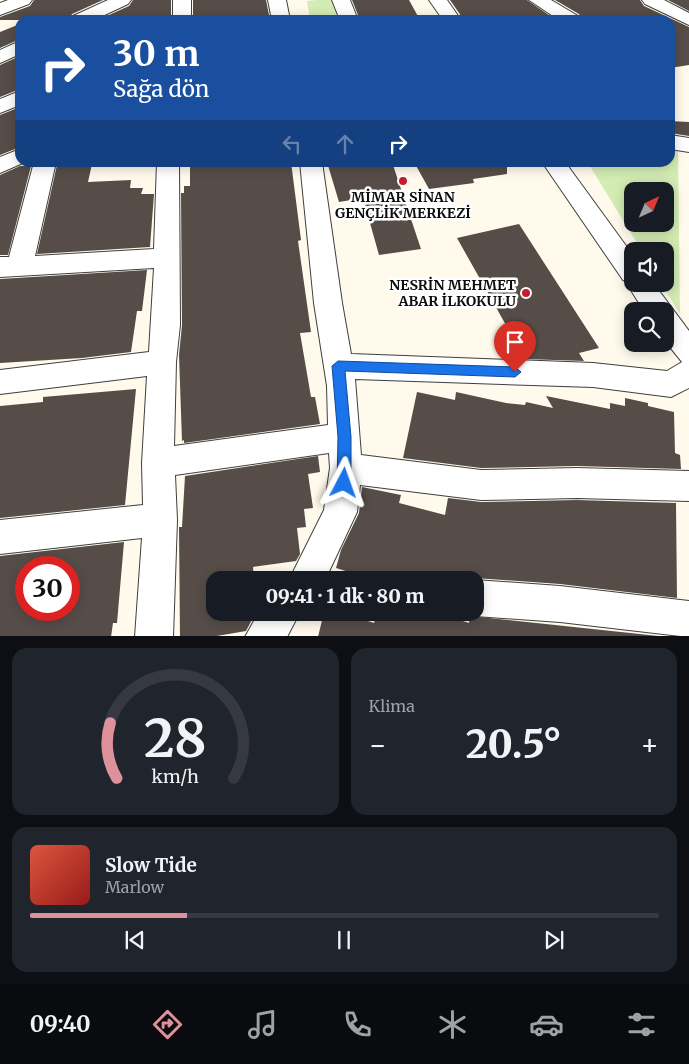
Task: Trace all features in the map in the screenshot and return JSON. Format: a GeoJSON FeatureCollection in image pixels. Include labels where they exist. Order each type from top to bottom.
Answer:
{"type":"FeatureCollection","features":[{"type":"Feature","properties":{"kind":"street"},"geometry":{"type":"LineString","coordinates":[[0,10],[23,0]]}},
{"type":"Feature","properties":{"kind":"street"},"geometry":{"type":"LineString","coordinates":[[85,15],[100,4],[122,0]]}},
{"type":"Feature","properties":{"kind":"street"},"geometry":{"type":"LineString","coordinates":[[276,0],[280,15]]}},
{"type":"Feature","properties":{"kind":"street"},"geometry":{"type":"LineString","coordinates":[[341,0],[347,15]]}},
{"type":"Feature","properties":{"kind":"street"},"geometry":{"type":"LineString","coordinates":[[438,0],[448,15]]}},
{"type":"Feature","properties":{"kind":"street"},"geometry":{"type":"LineString","coordinates":[[538,0],[564,15]]}},
{"type":"Feature","properties":{"kind":"street"},"geometry":{"type":"LineString","coordinates":[[651,0],[689,20]]}},
{"type":"Feature","properties":{"kind":"street"},"geometry":{"type":"LineString","coordinates":[[100,4],[118,15]]}},
{"type":"Feature","properties":{"kind":"street"},"geometry":{"type":"LineString","coordinates":[[0,56],[15,49]]}},
{"type":"Feature","properties":{"kind":"street"},"geometry":{"type":"LineString","coordinates":[[0,107],[15,100]]}},
{"type":"Feature","properties":{"kind":"street"},"geometry":{"type":"LineString","coordinates":[[675,143],[689,145]]}},
{"type":"Feature","properties":{"kind":"street"},"geometry":{"type":"LineString","coordinates":[[0,166],[15,158]]}},
{"type":"Feature","properties":{"kind":"street"},"geometry":{"type":"LineString","coordinates":[[43,167],[10,266],[167,258]]}},
{"type":"Feature","properties":{"kind":"street"},"geometry":{"type":"LineString","coordinates":[[154,636],[160,520],[158,463],[162,362],[166,325],[168,167]]}},
{"type":"Feature","properties":{"kind":"street"},"geometry":{"type":"LineString","coordinates":[[310,571],[340,512],[346,468],[338,366],[328,303],[312,167]]}},
{"type":"Feature","properties":{"kind":"street"},"geometry":{"type":"LineString","coordinates":[[558,167],[624,262]]}},
{"type":"Feature","properties":{"kind":"street"},"geometry":{"type":"LineString","coordinates":[[674,332],[689,353]]}},
{"type":"Feature","properties":{"kind":"street"},"geometry":{"type":"LineString","coordinates":[[0,382],[162,362]]}},
{"type":"Feature","properties":{"kind":"street"},"geometry":{"type":"LineString","coordinates":[[338,366],[593,375],[671,384],[689,372]]}},
{"type":"Feature","properties":{"kind":"street"},"geometry":{"type":"LineString","coordinates":[[158,463],[345,437]]}},
{"type":"Feature","properties":{"kind":"street"},"geometry":{"type":"LineString","coordinates":[[346,468],[481,485],[577,483],[689,486]]}},
{"type":"Feature","properties":{"kind":"street"},"geometry":{"type":"LineString","coordinates":[[0,537],[160,520]]}},
{"type":"Feature","properties":{"kind":"street"},"geometry":{"type":"LineString","coordinates":[[484,599],[560,604],[689,619]]}},
{"type":"Feature","properties":{"kind":"street"},"geometry":{"type":"LineString","coordinates":[[264,636],[275,621]]}},
{"type":"Feature","properties":{"kind":"green space"},"geometry":{"type":"Polygon","coordinates":[[[338,0],[344,15],[309,15],[307,1],[338,0]]]}},
{"type":"Feature","properties":{"kind":"green space"},"geometry":{"type":"Polygon","coordinates":[[[675,148],[678,148],[680,314],[667,292],[674,292],[674,242],[636,242],[630,232],[674,232],[674,182],[624,182],[624,222],[590,167],[675,167],[675,148]]]}},
{"type":"Feature","properties":{"kind":"building"},"geometry":{"type":"Polygon","coordinates":[[[34,0],[103,0],[71,15],[15,15],[15,20],[0,20],[0,17],[30,6],[34,0]]]}},
{"type":"Feature","properties":{"kind":"building"},"geometry":{"type":"Polygon","coordinates":[[[133,0],[171,0],[171,15],[109,15],[129,6],[133,0]]]}},
{"type":"Feature","properties":{"kind":"building"},"geometry":{"type":"Polygon","coordinates":[[[193,0],[266,0],[269,15],[193,15],[193,0]]]}},
{"type":"Feature","properties":{"kind":"building"},"geometry":{"type":"Polygon","coordinates":[[[352,0],[409,0],[417,15],[358,15],[352,0]]]}},
{"type":"Feature","properties":{"kind":"building"},"geometry":{"type":"Polygon","coordinates":[[[450,0],[527,0],[549,15],[460,15],[450,0]]]}},
{"type":"Feature","properties":{"kind":"building"},"geometry":{"type":"Polygon","coordinates":[[[555,0],[640,0],[644,6],[663,15],[580,15],[555,0]]]}},
{"type":"Feature","properties":{"kind":"building"},"geometry":{"type":"Polygon","coordinates":[[[668,0],[689,0],[689,11],[668,0]]]}},
{"type":"Feature","properties":{"kind":"building"},"geometry":{"type":"Polygon","coordinates":[[[675,20],[689,27],[689,65],[675,67],[675,20]]]}},
{"type":"Feature","properties":{"kind":"building"},"geometry":{"type":"Polygon","coordinates":[[[15,26],[15,41],[0,48],[0,32],[15,26]]]}},
{"type":"Feature","properties":{"kind":"building"},"geometry":{"type":"Polygon","coordinates":[[[15,58],[15,91],[0,97],[0,65],[15,58]]]}},
{"type":"Feature","properties":{"kind":"building"},"geometry":{"type":"Polygon","coordinates":[[[15,109],[15,149],[0,155],[0,115],[15,109]]]}},
{"type":"Feature","properties":{"kind":"building"},"geometry":{"type":"Polygon","coordinates":[[[675,121],[689,122],[689,136],[675,134],[675,121]]]}},
{"type":"Feature","properties":{"kind":"building"},"geometry":{"type":"Polygon","coordinates":[[[18,167],[31,167],[8,255],[0,255],[0,175],[18,167]]]}},
{"type":"Feature","properties":{"kind":"building"},"geometry":{"type":"Polygon","coordinates":[[[57,167],[91,167],[88,182],[131,180],[130,188],[143,188],[141,194],[154,194],[150,247],[37,254],[57,167]]]}},
{"type":"Feature","properties":{"kind":"building"},"geometry":{"type":"Polygon","coordinates":[[[190,167],[292,167],[301,240],[298,241],[311,332],[300,333],[311,397],[315,397],[320,424],[184,443],[184,440],[182,441],[179,355],[182,325],[181,193],[184,193],[184,186],[190,186],[190,167]]]}},
{"type":"Feature","properties":{"kind":"building"},"geometry":{"type":"Polygon","coordinates":[[[328,167],[394,167],[421,249],[379,255],[363,198],[339,202],[328,167]]]}},
{"type":"Feature","properties":{"kind":"building"},"geometry":{"type":"Polygon","coordinates":[[[417,167],[507,167],[507,174],[473,179],[474,183],[429,189],[417,167]]]}},
{"type":"Feature","properties":{"kind":"building","name":"NESRİN MEHMET ABAR İLKOKULU"},"geometry":{"type":"Polygon","coordinates":[[[519,224],[599,348],[579,353],[584,361],[525,359],[457,238],[519,224]]]}},
{"type":"Feature","properties":{"kind":"building"},"geometry":{"type":"Polygon","coordinates":[[[147,270],[142,311],[137,311],[131,352],[82,358],[0,363],[0,279],[147,270]]]}},
{"type":"Feature","properties":{"kind":"building"},"geometry":{"type":"Polygon","coordinates":[[[136,389],[125,505],[0,518],[0,406],[43,402],[43,397],[136,389]]]}},
{"type":"Feature","properties":{"kind":"building"},"geometry":{"type":"Polygon","coordinates":[[[417,392],[455,400],[456,392],[506,403],[525,405],[526,402],[553,408],[546,396],[610,409],[610,403],[625,406],[625,398],[648,403],[648,406],[674,412],[675,453],[680,455],[681,469],[577,466],[481,468],[403,458],[417,392]]]}},
{"type":"Feature","properties":{"kind":"building"},"geometry":{"type":"Polygon","coordinates":[[[318,456],[320,472],[308,474],[313,508],[304,509],[306,527],[297,528],[300,554],[296,561],[253,567],[253,571],[206,571],[206,621],[251,621],[246,631],[217,636],[180,636],[179,527],[182,527],[185,476],[318,456]]]}},
{"type":"Feature","properties":{"kind":"building"},"geometry":{"type":"Polygon","coordinates":[[[362,487],[401,495],[399,503],[445,515],[448,498],[481,502],[577,500],[676,503],[677,598],[560,584],[484,579],[484,571],[346,571],[336,568],[341,550],[359,513],[362,487]]]}},
{"type":"Feature","properties":{"kind":"building"},"geometry":{"type":"Polygon","coordinates":[[[124,542],[117,623],[113,623],[111,636],[0,636],[0,556],[124,542]]]}},
{"type":"Feature","properties":{"kind":"building"},"geometry":{"type":"Polygon","coordinates":[[[484,617],[659,636],[318,636],[322,621],[368,621],[374,623],[375,621],[463,621],[469,623],[469,621],[484,621],[484,617]]]}},
{"type":"Feature","properties":{"kind":"place","name":"MİMAR SİNAN GENÇLİK MERKEZİ"},"geometry":{"type":"Point","coordinates":[403,181]}},
{"type":"Feature","properties":{"kind":"place","name":"NESRİN MEHMET ABAR İLKOKULU"},"geometry":{"type":"Point","coordinates":[526,293]}},
{"type":"Feature","properties":{"kind":"route"},"geometry":{"type":"LineString","coordinates":[[344,483],[346,468],[345,437],[342,386],[338,366],[515,372]]}}]}
